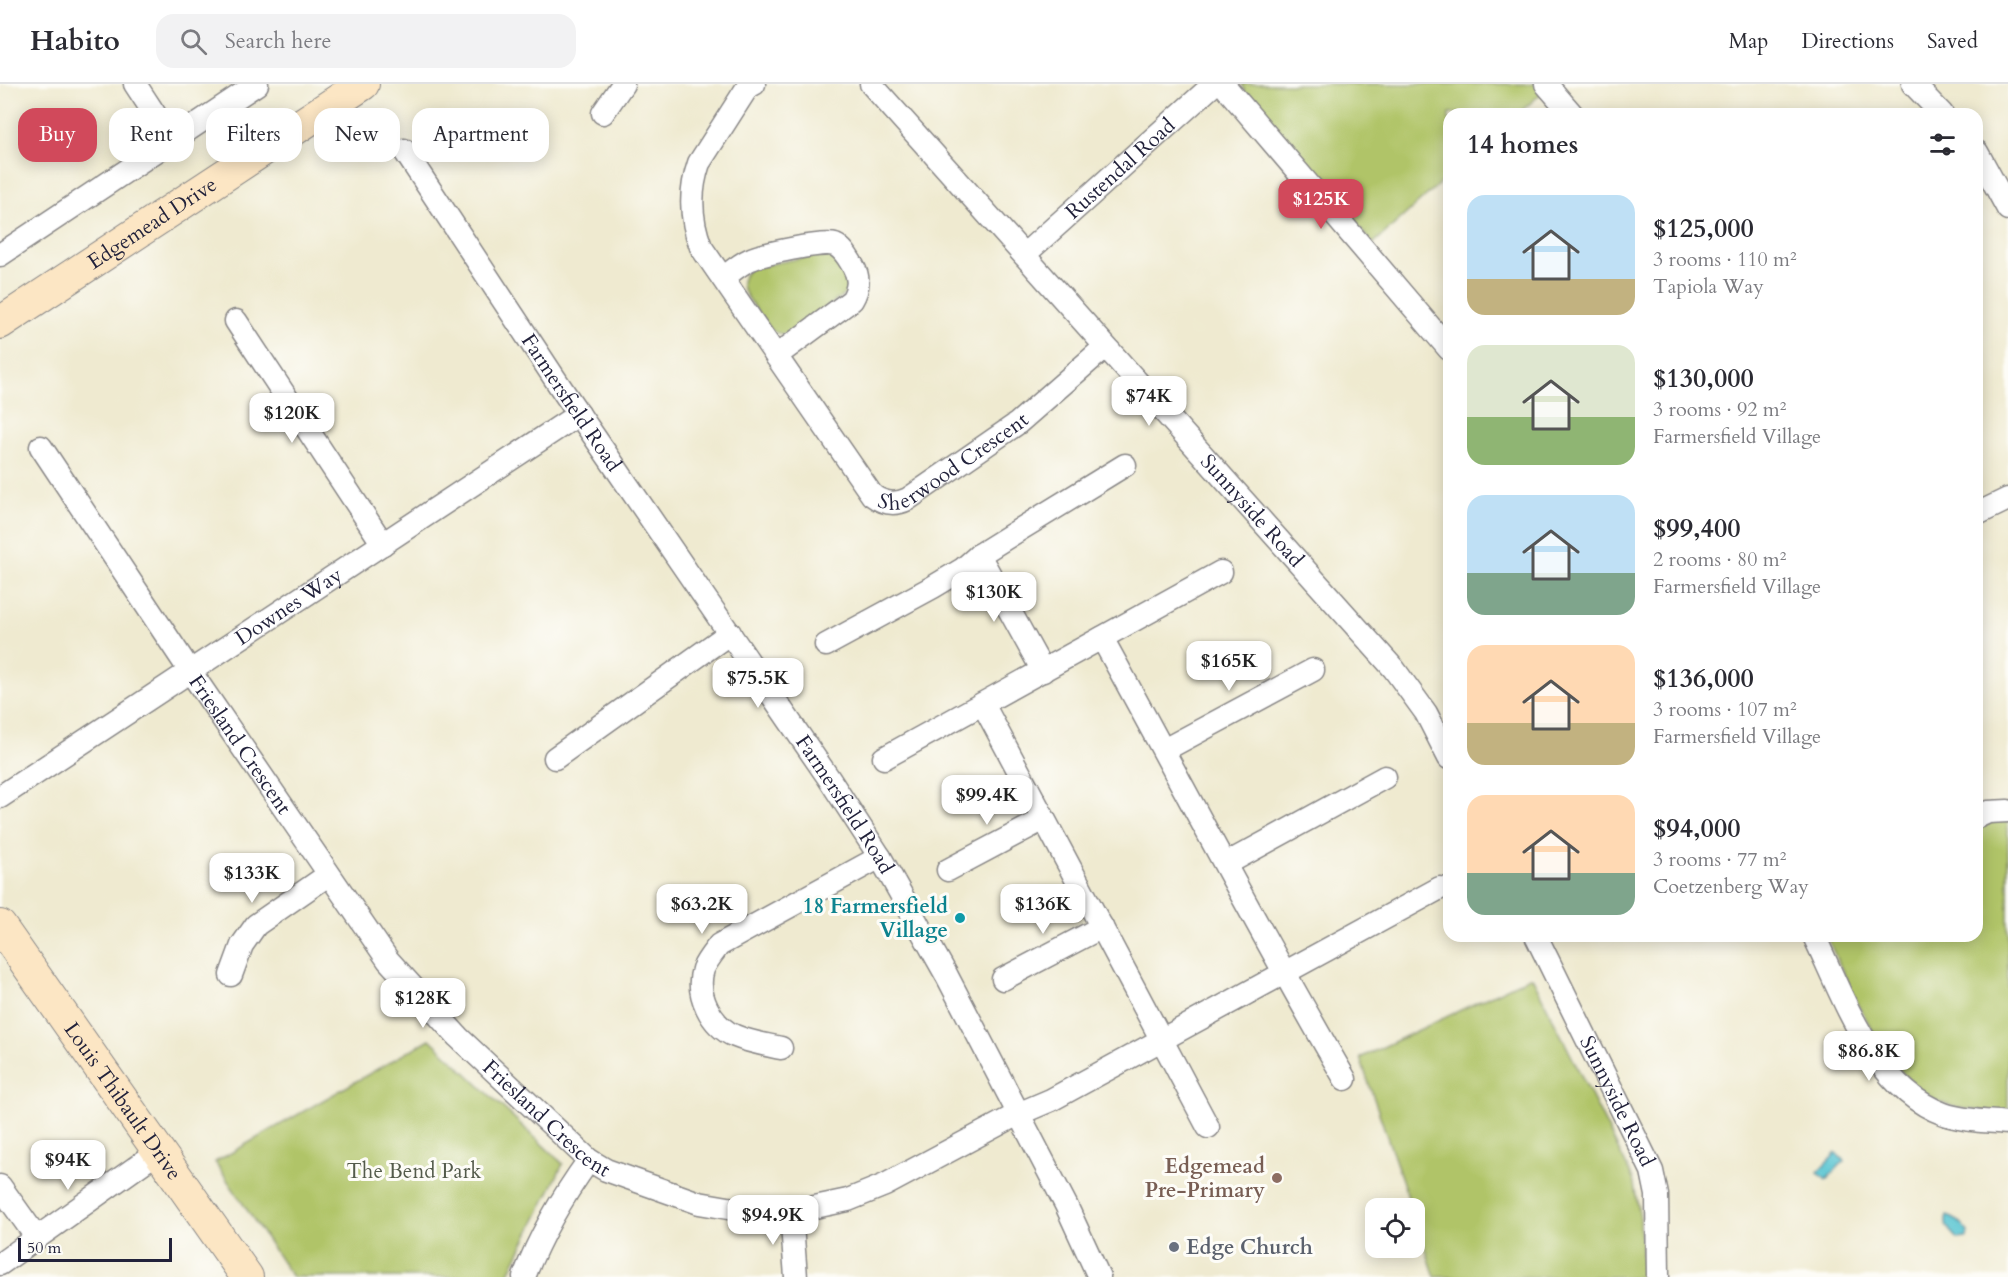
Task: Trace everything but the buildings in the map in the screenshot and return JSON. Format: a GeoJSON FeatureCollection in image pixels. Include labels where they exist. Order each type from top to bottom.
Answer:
{"type":"FeatureCollection","features":[{"type":"Feature","properties":{"kind":"street"},"geometry":{"type":"LineString","coordinates":[[135,84],[151,108]]}},
{"type":"Feature","properties":{"kind":"street"},"geometry":{"type":"LineString","coordinates":[[194,128],[257,84]]}},
{"type":"Feature","properties":{"kind":"street","name":"Edgemead Drive"},"geometry":{"type":"LineString","coordinates":[[0,323],[363,84]]}},
{"type":"Feature","properties":{"kind":"street"},"geometry":{"type":"LineString","coordinates":[[603,113],[623,84]]}},
{"type":"Feature","properties":{"kind":"street","name":"Sunnyside Road"},"geometry":{"type":"LineString","coordinates":[[871,84],[1400,675],[1426,712],[1443,746]]}},
{"type":"Feature","properties":{"kind":"street","name":"Rustendal Road"},"geometry":{"type":"LineString","coordinates":[[1025,254],[1214,84]]}},
{"type":"Feature","properties":{"kind":"street"},"geometry":{"type":"LineString","coordinates":[[1223,84],[1443,342]]}},
{"type":"Feature","properties":{"kind":"street"},"geometry":{"type":"LineString","coordinates":[[1913,84],[1936,108]]}},
{"type":"Feature","properties":{"kind":"street","name":"Sherwood Crescent"},"geometry":{"type":"LineString","coordinates":[[748,85],[699,163],[693,186],[692,215],[695,231],[701,248],[872,495],[883,502],[896,503],[908,499],[1018,423],[1105,346]]}},
{"type":"Feature","properties":{"kind":"street"},"geometry":{"type":"LineString","coordinates":[[1552,86],[1568,108]]}},
{"type":"Feature","properties":{"kind":"street","name":"Farmersfield Road"},"geometry":{"type":"LineString","coordinates":[[404,150],[579,414],[730,633],[880,857],[947,976],[1066,1205],[1099,1277]]}},
{"type":"Feature","properties":{"kind":"street"},"geometry":{"type":"LineString","coordinates":[[1983,161],[2008,210]]}},
{"type":"Feature","properties":{"kind":"street"},"geometry":{"type":"LineString","coordinates":[[0,255],[142,162]]}},
{"type":"Feature","properties":{"kind":"street"},"geometry":{"type":"LineString","coordinates":[[723,278],[748,260],[764,254],[830,244],[843,251],[857,272],[859,283],[852,300],[776,356]]}},
{"type":"Feature","properties":{"kind":"street"},"geometry":{"type":"LineString","coordinates":[[236,321],[383,544]]}},
{"type":"Feature","properties":{"kind":"street","name":"Downes Way"},"geometry":{"type":"LineString","coordinates":[[0,797],[579,414]]}},
{"type":"Feature","properties":{"kind":"street","name":"Friesland Crescent"},"geometry":{"type":"LineString","coordinates":[[41,447],[387,960],[458,1037],[589,1160],[606,1170],[699,1203],[740,1210],[791,1212],[848,1200],[885,1185],[1018,1113],[1051,1100],[1162,1041],[1440,888]]}},
{"type":"Feature","properties":{"kind":"street"},"geometry":{"type":"LineString","coordinates":[[826,645],[963,569],[979,555],[1125,465]]}},
{"type":"Feature","properties":{"kind":"street"},"geometry":{"type":"LineString","coordinates":[[1983,511],[2008,499]]}},
{"type":"Feature","properties":{"kind":"street"},"geometry":{"type":"LineString","coordinates":[[979,555],[1043,671]]}},
{"type":"Feature","properties":{"kind":"street"},"geometry":{"type":"LineString","coordinates":[[884,758],[1221,572]]}},
{"type":"Feature","properties":{"kind":"street"},"geometry":{"type":"LineString","coordinates":[[555,758],[730,633]]}},
{"type":"Feature","properties":{"kind":"street"},"geometry":{"type":"LineString","coordinates":[[1102,638],[1283,973],[1345,1079]]}},
{"type":"Feature","properties":{"kind":"street"},"geometry":{"type":"LineString","coordinates":[[1164,750],[1313,670]]}},
{"type":"Feature","properties":{"kind":"street"},"geometry":{"type":"LineString","coordinates":[[983,704],[1208,1127]]}},
{"type":"Feature","properties":{"kind":"street"},"geometry":{"type":"LineString","coordinates":[[1226,864],[1385,777]]}},
{"type":"Feature","properties":{"kind":"street"},"geometry":{"type":"LineString","coordinates":[[1983,814],[2008,811]]}},
{"type":"Feature","properties":{"kind":"street"},"geometry":{"type":"LineString","coordinates":[[948,870],[1044,819]]}},
{"type":"Feature","properties":{"kind":"street"},"geometry":{"type":"LineString","coordinates":[[781,1048],[735,1036],[713,1017],[704,1003],[701,983],[708,959],[719,945],[880,857]]}},
{"type":"Feature","properties":{"kind":"street"},"geometry":{"type":"LineString","coordinates":[[231,975],[242,945],[256,925],[328,875]]}},
{"type":"Feature","properties":{"kind":"street","name":"Louis Thibault Drive"},"geometry":{"type":"LineString","coordinates":[[0,926],[248,1277]]}},
{"type":"Feature","properties":{"kind":"street"},"geometry":{"type":"LineString","coordinates":[[1003,980],[1102,927]]}},
{"type":"Feature","properties":{"kind":"street","name":"Sunnyside Road"},"geometry":{"type":"LineString","coordinates":[[1539,942],[1652,1171],[1657,1195],[1658,1277]]}},
{"type":"Feature","properties":{"kind":"street"},"geometry":{"type":"LineString","coordinates":[[1817,942],[1860,1031],[1878,1061],[1905,1091],[1924,1105],[1946,1115],[2008,1123]]}},
{"type":"Feature","properties":{"kind":"street"},"geometry":{"type":"LineString","coordinates":[[0,1264],[159,1151]]}},
{"type":"Feature","properties":{"kind":"street"},"geometry":{"type":"LineString","coordinates":[[524,1277],[534,1252],[569,1188],[589,1160]]}},
{"type":"Feature","properties":{"kind":"street"},"geometry":{"type":"LineString","coordinates":[[0,1186],[37,1238]]}},
{"type":"Feature","properties":{"kind":"street"},"geometry":{"type":"LineString","coordinates":[[791,1212],[796,1277]]}},
{"type":"Feature","properties":{"kind":"green space"},"geometry":{"type":"Polygon","coordinates":[[[1242,84],[1536,84],[1543,92],[1525,108],[1443,108],[1443,180],[1373,244],[1245,92],[1242,84]]]}},
{"type":"Feature","properties":{"kind":"green space"},"geometry":{"type":"Polygon","coordinates":[[[822,254],[839,263],[845,274],[846,293],[792,333],[780,334],[773,331],[756,310],[742,286],[745,274],[750,268],[822,254]]]}},
{"type":"Feature","properties":{"kind":"green space"},"geometry":{"type":"Polygon","coordinates":[[[2008,820],[2008,1113],[1945,1104],[1924,1092],[1905,1076],[1873,1032],[1829,942],[1983,942],[1983,826],[1993,821],[2008,820]]]}},
{"type":"Feature","properties":{"kind":"green space"},"geometry":{"type":"Polygon","coordinates":[[[1532,977],[1633,1179],[1640,1218],[1642,1277],[1435,1277],[1425,1247],[1425,1198],[1408,1198],[1360,1058],[1532,977]]]}},
{"type":"Feature","properties":{"kind":"green space","name":"The Bend Park"},"geometry":{"type":"Polygon","coordinates":[[[430,1039],[563,1164],[507,1277],[292,1277],[215,1162],[430,1039]]]}},
{"type":"Feature","properties":{"kind":"water"},"geometry":{"type":"Polygon","coordinates":[[[1836,1153],[1844,1161],[1826,1180],[1818,1172],[1836,1153]]]}},
{"type":"Feature","properties":{"kind":"water"},"geometry":{"type":"Polygon","coordinates":[[[1947,1216],[1964,1227],[1968,1232],[1967,1238],[1957,1239],[1947,1226],[1947,1216]]]}},
{"type":"Feature","properties":{"kind":"place","name":"18 Farmersfield Village"},"geometry":{"type":"Point","coordinates":[960,918]}},
{"type":"Feature","properties":{"kind":"place","name":"Edgemead Pre-Primary"},"geometry":{"type":"Point","coordinates":[1277,1178]}},
{"type":"Feature","properties":{"kind":"place","name":"Edge Church"},"geometry":{"type":"Point","coordinates":[1174,1247]}}]}
